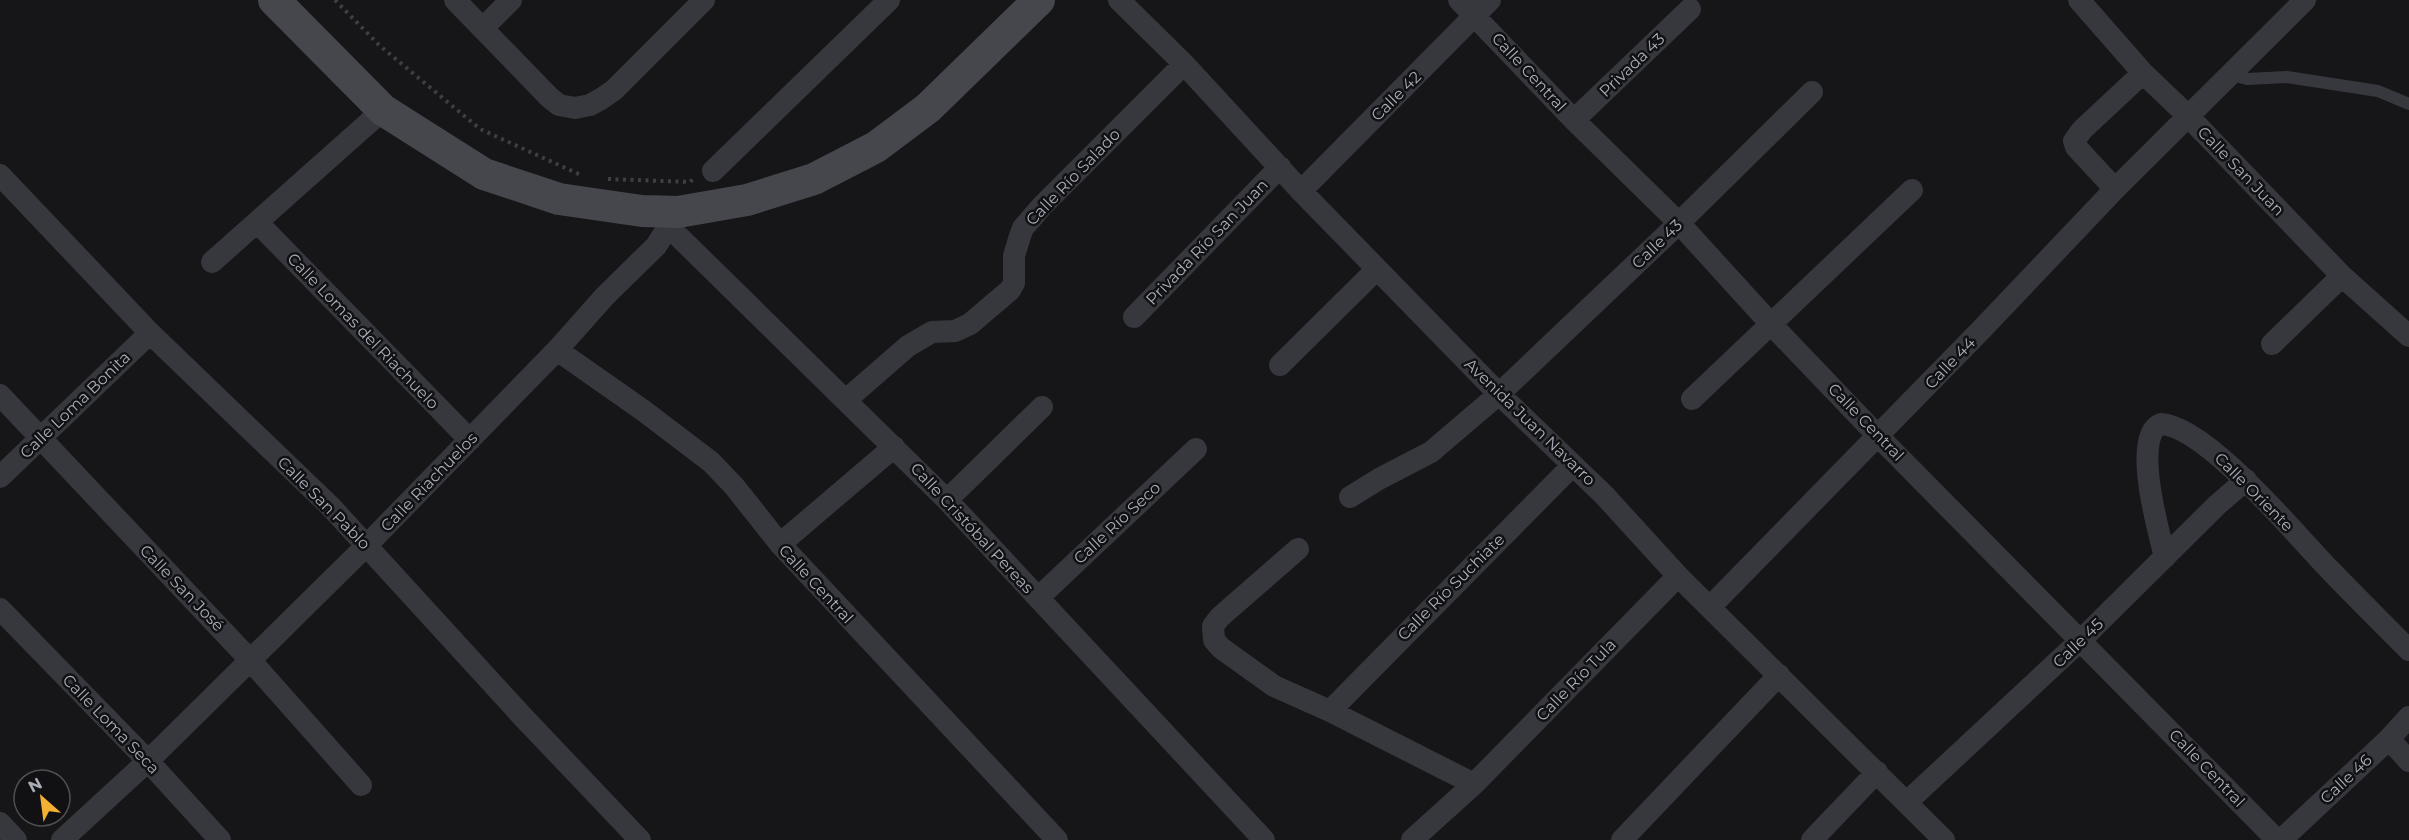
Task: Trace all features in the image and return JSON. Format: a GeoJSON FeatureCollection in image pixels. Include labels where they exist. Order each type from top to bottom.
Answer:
{"type":"FeatureCollection","features":[{"type":"Feature","properties":{"kind":"main road"},"geometry":{"type":"LineString","coordinates":[[274,0],[383,110],[484,174],[558,199],[642,211],[673,220],[814,179],[876,147],[928,108],[1039,0]]}},
{"type":"Feature","properties":{"kind":"street"},"geometry":{"type":"LineString","coordinates":[[455,0],[484,27],[521,70],[559,105],[583,107],[614,90],[704,0]]}},
{"type":"Feature","properties":{"kind":"street"},"geometry":{"type":"LineString","coordinates":[[484,27],[511,0]]}},
{"type":"Feature","properties":{"kind":"street"},"geometry":{"type":"LineString","coordinates":[[713,171],[889,0]]}},
{"type":"Feature","properties":{"kind":"street","name":"Avenida Juan Navarro"},"geometry":{"type":"LineString","coordinates":[[1119,0],[1185,64],[1301,191],[1499,394],[1604,495],[1678,576],[1944,840]]}},
{"type":"Feature","properties":{"kind":"street","name":"Calle San Juan"},"geometry":{"type":"LineString","coordinates":[[2079,0],[2142,73],[2188,116],[2342,276],[2409,336]]}},
{"type":"Feature","properties":{"kind":"street","name":"Calle 44"},"geometry":{"type":"LineString","coordinates":[[1710,607],[2053,256],[2115,189],[2305,0]]}},
{"type":"Feature","properties":{"kind":"street","name":"Calle Central"},"geometry":{"type":"LineString","coordinates":[[1475,5],[1574,120],[1679,223],[1878,436],[2279,840]]}},
{"type":"Feature","properties":{"kind":"street","name":"Calle 42"},"geometry":{"type":"LineString","coordinates":[[1301,191],[1475,5]]}},
{"type":"Feature","properties":{"kind":"street","name":"Privada 43"},"geometry":{"type":"LineString","coordinates":[[1574,120],[1690,9]]}},
{"type":"Feature","properties":{"kind":"street","name":"Calle Río Salado"},"geometry":{"type":"LineString","coordinates":[[846,400],[916,341],[932,332],[956,331],[970,324],[1010,290],[1014,283],[1014,256],[1023,228],[1042,206],[1185,64]]}},
{"type":"Feature","properties":{"kind":"street"},"geometry":{"type":"LineString","coordinates":[[2115,189],[2076,147],[2074,141],[2082,130],[2142,73]]}},
{"type":"Feature","properties":{"kind":"street","name":"Calle 43"},"geometry":{"type":"LineString","coordinates":[[1350,497],[1431,452],[1499,394],[1679,223],[1812,92]]}},
{"type":"Feature","properties":{"kind":"street"},"geometry":{"type":"LineString","coordinates":[[212,262],[383,110]]}},
{"type":"Feature","properties":{"kind":"street","name":"Privada Río San Juan"},"geometry":{"type":"LineString","coordinates":[[1134,317],[1280,167]]}},
{"type":"Feature","properties":{"kind":"street","name":"Calle San Pablo"},"geometry":{"type":"LineString","coordinates":[[0,175],[150,333],[331,507],[523,717],[640,840]]}},
{"type":"Feature","properties":{"kind":"street"},"geometry":{"type":"LineString","coordinates":[[1692,399],[1912,190]]}},
{"type":"Feature","properties":{"kind":"street","name":"Calle Riachuelos"},"geometry":{"type":"LineString","coordinates":[[62,840],[148,761],[367,546],[557,350],[605,296],[656,246],[673,220]]}},
{"type":"Feature","properties":{"kind":"street","name":"Calle Cristóbal Pereas"},"geometry":{"type":"LineString","coordinates":[[673,220],[846,400],[947,500],[1264,840]]}},
{"type":"Feature","properties":{"kind":"street","name":"Calle Lomas del Riachuelo"},"geometry":{"type":"LineString","coordinates":[[257,222],[470,440]]}},
{"type":"Feature","properties":{"kind":"street"},"geometry":{"type":"LineString","coordinates":[[1280,365],[1377,268]]}},
{"type":"Feature","properties":{"kind":"street"},"geometry":{"type":"LineString","coordinates":[[2272,345],[2342,276]]}},
{"type":"Feature","properties":{"kind":"street","name":"Calle Loma Bonita"},"geometry":{"type":"LineString","coordinates":[[0,477],[150,333]]}},
{"type":"Feature","properties":{"kind":"street","name":"Calle Central"},"geometry":{"type":"LineString","coordinates":[[557,350],[644,411],[711,462],[734,486],[780,544],[1057,840]]}},
{"type":"Feature","properties":{"kind":"street","name":"Calle San José"},"geometry":{"type":"LineString","coordinates":[[0,395],[251,661],[361,785]]}},
{"type":"Feature","properties":{"kind":"street"},"geometry":{"type":"LineString","coordinates":[[947,500],[1042,406]]}},
{"type":"Feature","properties":{"kind":"street","name":"Calle Oriente"},"geometry":{"type":"LineString","coordinates":[[2165,557],[2154,511],[2147,461],[2149,436],[2154,428],[2161,424],[2181,429],[2214,452],[2246,480],[2409,650]]}},
{"type":"Feature","properties":{"kind":"street"},"geometry":{"type":"LineString","coordinates":[[780,544],[894,447]]}},
{"type":"Feature","properties":{"kind":"street","name":"Calle Río Seco"},"geometry":{"type":"LineString","coordinates":[[1038,598],[1196,449]]}},
{"type":"Feature","properties":{"kind":"street","name":"Calle Río Suchiate"},"geometry":{"type":"LineString","coordinates":[[1330,711],[1573,465]]}},
{"type":"Feature","properties":{"kind":"street","name":"Calle 45"},"geometry":{"type":"LineString","coordinates":[[1907,802],[2082,639],[2217,505],[2246,480]]}},
{"type":"Feature","properties":{"kind":"street"},"geometry":{"type":"LineString","coordinates":[[1298,549],[1220,616],[1213,626],[1212,634],[1221,648],[1274,686],[1330,711],[1474,784]]}},
{"type":"Feature","properties":{"kind":"street","name":"Calle Río Tula"},"geometry":{"type":"LineString","coordinates":[[1412,840],[1474,784],[1678,576]]}},
{"type":"Feature","properties":{"kind":"street","name":"Calle Loma Seca"},"geometry":{"type":"LineString","coordinates":[[0,609],[148,761],[220,840]]}},
{"type":"Feature","properties":{"kind":"street"},"geometry":{"type":"LineString","coordinates":[[1622,840],[1779,675]]}},
{"type":"Feature","properties":{"kind":"street","name":"Calle 46"},"geometry":{"type":"LineString","coordinates":[[2279,840],[2409,717]]}},
{"type":"Feature","properties":{"kind":"street"},"geometry":{"type":"LineString","coordinates":[[2389,738],[2409,761]]}},
{"type":"Feature","properties":{"kind":"street"},"geometry":{"type":"LineString","coordinates":[[1812,840],[1877,772]]}},
{"type":"Feature","properties":{"kind":"street"},"geometry":{"type":"LineString","coordinates":[[0,823],[15,840]]}},
{"type":"Feature","properties":{"kind":"lane"},"geometry":{"type":"LineString","coordinates":[[2229,74],[2247,79],[2287,77],[2378,91],[2409,104]]}}]}
